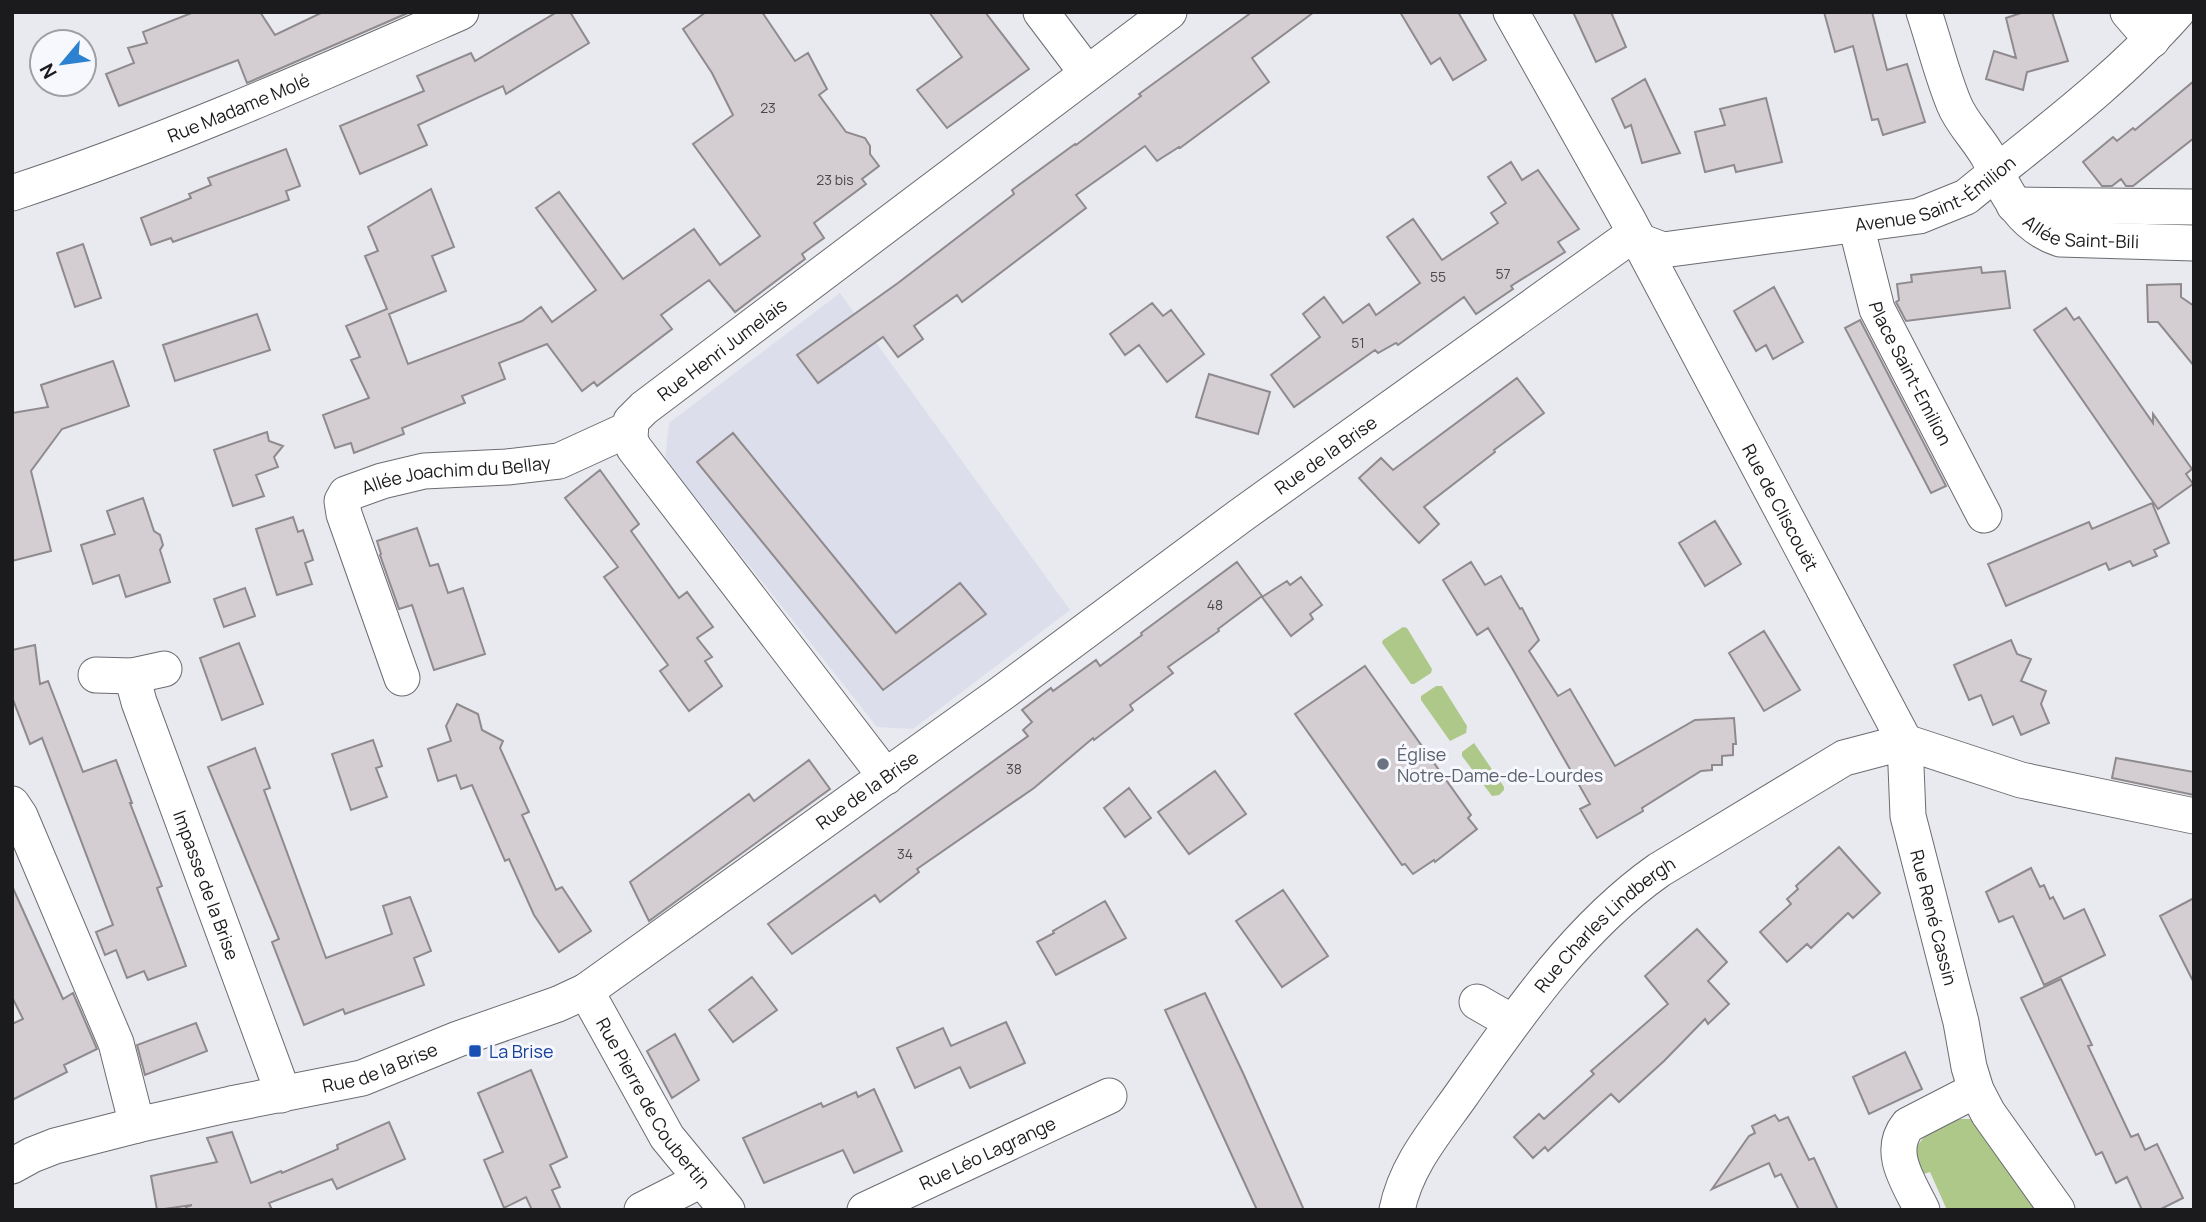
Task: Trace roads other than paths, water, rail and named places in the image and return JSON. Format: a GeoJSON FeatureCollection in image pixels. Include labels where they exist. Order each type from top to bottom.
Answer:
{"type":"FeatureCollection","features":[{"type":"Feature","properties":{"kind":"street","name":"Rue Madame Molé"},"geometry":{"type":"LineString","coordinates":[[12,193],[78,171],[284,89],[461,12]]}},
{"type":"Feature","properties":{"kind":"street"},"geometry":{"type":"LineString","coordinates":[[1041,12],[1087,73]]}},
{"type":"Feature","properties":{"kind":"street","name":"Rue Henri Jumelais"},"geometry":{"type":"LineString","coordinates":[[629,429],[631,421],[644,408],[1168,12]]}},
{"type":"Feature","properties":{"kind":"street","name":"Rue de Cliscouët"},"geometry":{"type":"LineString","coordinates":[[1511,12],[1639,241],[1905,742]]}},
{"type":"Feature","properties":{"kind":"street","name":"Allée Saint-Bili"},"geometry":{"type":"LineString","coordinates":[[1924,12],[1954,105],[1988,157],[2014,205],[2031,225],[2060,239],[2194,243]]}},
{"type":"Feature","properties":{"kind":"street"},"geometry":{"type":"LineString","coordinates":[[2128,12],[2152,40]]}},
{"type":"Feature","properties":{"kind":"street","name":"Avenue Saint-Émilion"},"geometry":{"type":"LineString","coordinates":[[1639,241],[1663,250],[1856,225],[1919,216],[1966,197],[2109,80],[2152,40],[2177,12]]}},
{"type":"Feature","properties":{"kind":"street"},"geometry":{"type":"LineString","coordinates":[[2014,205],[2194,207]]}},
{"type":"Feature","properties":{"kind":"street","name":"Place Saint-Emilion"},"geometry":{"type":"LineString","coordinates":[[1856,225],[1877,309],[1984,515]]}},
{"type":"Feature","properties":{"kind":"street","name":"Rue de la Brise"},"geometry":{"type":"LineString","coordinates":[[12,1166],[55,1146],[136,1125],[362,1078],[586,992],[886,777],[1319,473],[1614,248],[1624,242],[1639,241]]}},
{"type":"Feature","properties":{"kind":"street"},"geometry":{"type":"LineString","coordinates":[[629,429],[630,439],[644,461],[886,777]]}},
{"type":"Feature","properties":{"kind":"street","name":"Allée Joachim du Bellay"},"geometry":{"type":"LineString","coordinates":[[402,678],[344,514],[342,501],[346,494],[382,481],[424,471],[507,467],[559,461],[629,429]]}},
{"type":"Feature","properties":{"kind":"street","name":"Impasse de la Brise"},"geometry":{"type":"LineString","coordinates":[[96,675],[148,673],[139,702],[279,1082],[281,1095]]}},
{"type":"Feature","properties":{"kind":"street"},"geometry":{"type":"LineString","coordinates":[[1905,742],[2021,780],[2194,816]]}},
{"type":"Feature","properties":{"kind":"street","name":"Rue Charles Lindbergh"},"geometry":{"type":"LineString","coordinates":[[1398,1210],[1406,1175],[1512,1022],[1598,920],[1631,890],[1669,864],[1844,758],[1905,742]]}},
{"type":"Feature","properties":{"kind":"street","name":"Rue René Cassin"},"geometry":{"type":"LineString","coordinates":[[1905,742],[1908,816],[1976,1090],[1988,1113],[2057,1210]]}},
{"type":"Feature","properties":{"kind":"street"},"geometry":{"type":"LineString","coordinates":[[12,804],[20,816],[116,1043],[136,1125]]}},
{"type":"Feature","properties":{"kind":"street","name":"Rue Pierre de Coubertin"},"geometry":{"type":"LineString","coordinates":[[586,992],[667,1137],[727,1210]]}},
{"type":"Feature","properties":{"kind":"street"},"geometry":{"type":"LineString","coordinates":[[1477,1002],[1512,1022]]}},
{"type":"Feature","properties":{"kind":"street"},"geometry":{"type":"LineString","coordinates":[[1922,1210],[1901,1166],[1897,1146],[1900,1134],[1908,1125],[1976,1090]]}},
{"type":"Feature","properties":{"kind":"street","name":"Rue Léo Lagrange"},"geometry":{"type":"LineString","coordinates":[[865,1210],[1109,1096]]}},
{"type":"Feature","properties":{"kind":"street"},"geometry":{"type":"LineString","coordinates":[[642,1210],[701,1180]]}},
{"type":"Feature","properties":{"kind":"place","name":"Église Notre-Dame-de-Lourdes"},"geometry":{"type":"Point","coordinates":[1383,764]}},
{"type":"Feature","properties":{"kind":"place","name":"La Brise"},"geometry":{"type":"Point","coordinates":[475,1051]}}]}
